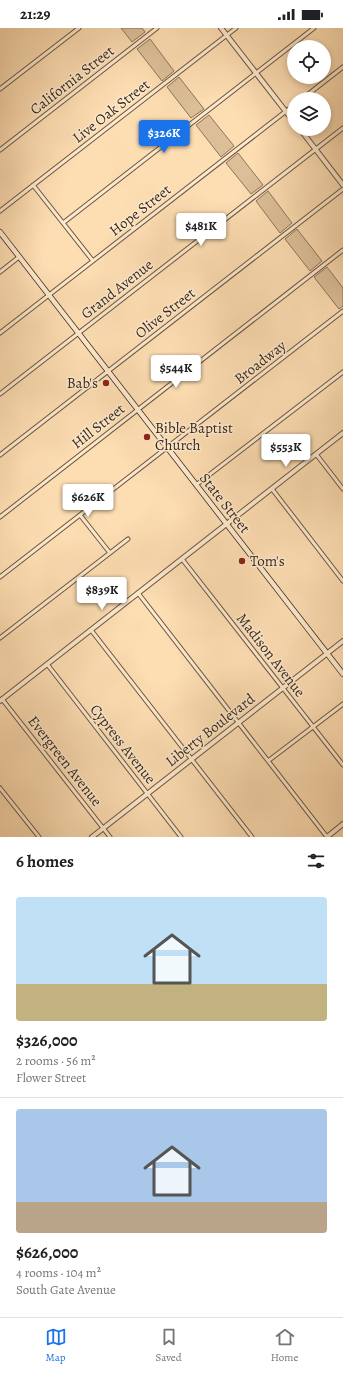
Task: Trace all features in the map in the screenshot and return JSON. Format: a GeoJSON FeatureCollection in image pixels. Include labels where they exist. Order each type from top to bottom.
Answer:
{"type":"FeatureCollection","features":[{"type":"Feature","properties":{"kind":"main road","name":"State Street"},"geometry":{"type":"LineString","coordinates":[[0,232],[343,674]]}},
{"type":"Feature","properties":{"kind":"street"},"geometry":{"type":"LineString","coordinates":[[0,89],[79,28]]}},
{"type":"Feature","properties":{"kind":"street","name":"California Street"},"geometry":{"type":"LineString","coordinates":[[0,150],[157,28]]}},
{"type":"Feature","properties":{"kind":"street"},"geometry":{"type":"LineString","coordinates":[[221,28],[286,111]]}},
{"type":"Feature","properties":{"kind":"street","name":"Live Oak Street"},"geometry":{"type":"LineString","coordinates":[[0,211],[236,28]]}},
{"type":"Feature","properties":{"kind":"street"},"geometry":{"type":"LineString","coordinates":[[63,223],[314,28]]}},
{"type":"Feature","properties":{"kind":"street"},"geometry":{"type":"LineString","coordinates":[[311,92],[343,67]]}},
{"type":"Feature","properties":{"kind":"street","name":"Hope Street"},"geometry":{"type":"LineString","coordinates":[[0,333],[286,111]]}},
{"type":"Feature","properties":{"kind":"street","name":"Grand Avenue"},"geometry":{"type":"LineString","coordinates":[[0,394],[343,128]]}},
{"type":"Feature","properties":{"kind":"street"},"geometry":{"type":"LineString","coordinates":[[305,136],[343,185]]}},
{"type":"Feature","properties":{"kind":"street"},"geometry":{"type":"LineString","coordinates":[[33,185],[93,261]]}},
{"type":"Feature","properties":{"kind":"street","name":"Olive Street"},"geometry":{"type":"LineString","coordinates":[[0,456],[343,189]]}},
{"type":"Feature","properties":{"kind":"street","name":"Hill Street"},"geometry":{"type":"LineString","coordinates":[[0,517],[343,250]]}},
{"type":"Feature","properties":{"kind":"street"},"geometry":{"type":"LineString","coordinates":[[0,272],[19,257]]}},
{"type":"Feature","properties":{"kind":"street","name":"Broadway"},"geometry":{"type":"LineString","coordinates":[[0,577],[343,311]]}},
{"type":"Feature","properties":{"kind":"street"},"geometry":{"type":"LineString","coordinates":[[196,485],[343,372]]}},
{"type":"Feature","properties":{"kind":"street"},"geometry":{"type":"LineString","coordinates":[[1,700],[343,434]]}},
{"type":"Feature","properties":{"kind":"street"},"geometry":{"type":"LineString","coordinates":[[316,454],[343,489]]}},
{"type":"Feature","properties":{"kind":"street"},"geometry":{"type":"LineString","coordinates":[[272,489],[343,581]]}},
{"type":"Feature","properties":{"kind":"street"},"geometry":{"type":"LineString","coordinates":[[80,515],[110,553]]}},
{"type":"Feature","properties":{"kind":"street"},"geometry":{"type":"LineString","coordinates":[[0,638],[128,539]]}},
{"type":"Feature","properties":{"kind":"street","name":"Madison Avenue"},"geometry":{"type":"LineString","coordinates":[[182,559],[343,765]]}},
{"type":"Feature","properties":{"kind":"street"},"geometry":{"type":"LineString","coordinates":[[138,593],[327,837],[343,824]]}},
{"type":"Feature","properties":{"kind":"street"},"geometry":{"type":"LineString","coordinates":[[91,630],[252,837]]}},
{"type":"Feature","properties":{"kind":"street","name":"Liberty Boulevard"},"geometry":{"type":"LineString","coordinates":[[92,837],[343,641]]}},
{"type":"Feature","properties":{"kind":"street","name":"Cypress Avenue"},"geometry":{"type":"LineString","coordinates":[[47,664],[181,837]]}},
{"type":"Feature","properties":{"kind":"street","name":"Evergreen Avenue"},"geometry":{"type":"LineString","coordinates":[[1,700],[110,837]]}},
{"type":"Feature","properties":{"kind":"street"},"geometry":{"type":"LineString","coordinates":[[268,761],[343,704]]}},
{"type":"Feature","properties":{"kind":"street"},"geometry":{"type":"LineString","coordinates":[[0,788],[38,837]]}},
{"type":"Feature","properties":{"kind":"shaded area"},"geometry":{"type":"Polygon","coordinates":[[[121,28],[142,28],[145,32],[132,42],[121,28]]]}},
{"type":"Feature","properties":{"kind":"shaded area"},"geometry":{"type":"Polygon","coordinates":[[[150,39],[174,71],[162,81],[137,49],[150,39]]]}},
{"type":"Feature","properties":{"kind":"shaded area"},"geometry":{"type":"Polygon","coordinates":[[[179,77],[204,109],[191,118],[167,87],[179,77]]]}},
{"type":"Feature","properties":{"kind":"shaded area"},"geometry":{"type":"Polygon","coordinates":[[[209,115],[234,146],[221,157],[196,125],[209,115]]]}},
{"type":"Feature","properties":{"kind":"shaded area"},"geometry":{"type":"Polygon","coordinates":[[[238,153],[263,185],[251,194],[226,163],[238,153]]]}},
{"type":"Feature","properties":{"kind":"shaded area"},"geometry":{"type":"Polygon","coordinates":[[[268,191],[292,223],[280,233],[256,201],[268,191]]]}},
{"type":"Feature","properties":{"kind":"shaded area"},"geometry":{"type":"Polygon","coordinates":[[[297,229],[322,261],[310,271],[285,239],[297,229]]]}},
{"type":"Feature","properties":{"kind":"shaded area"},"geometry":{"type":"Polygon","coordinates":[[[327,267],[343,288],[343,306],[339,309],[314,277],[327,267]]]}},
{"type":"Feature","properties":{"kind":"place","name":"Bab's"},"geometry":{"type":"Point","coordinates":[106,383]}},
{"type":"Feature","properties":{"kind":"place","name":"Bible Baptist Church"},"geometry":{"type":"Point","coordinates":[147,437]}},
{"type":"Feature","properties":{"kind":"place","name":"Tom's"},"geometry":{"type":"Point","coordinates":[242,561]}}]}
